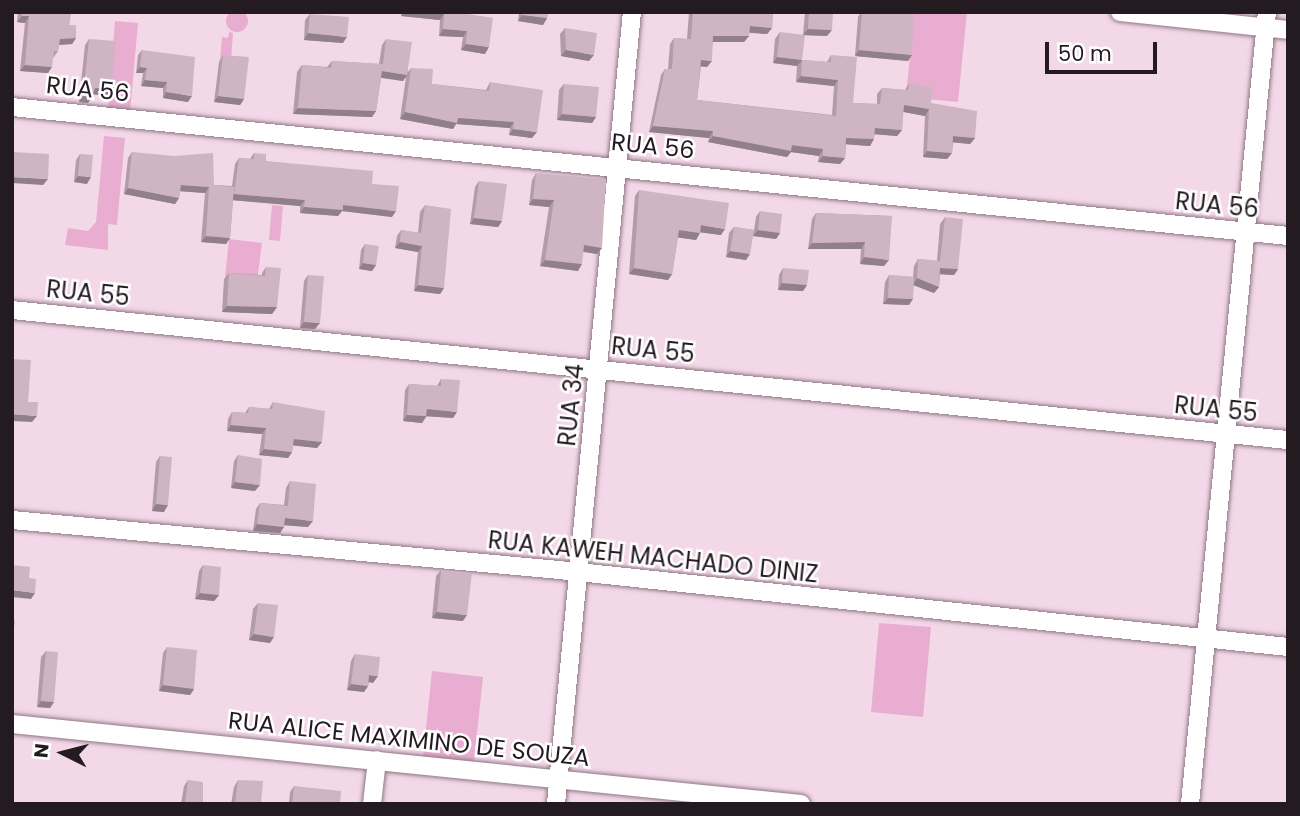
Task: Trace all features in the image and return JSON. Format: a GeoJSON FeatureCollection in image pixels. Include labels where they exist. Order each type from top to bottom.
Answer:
{"type":"FeatureCollection","features":[{"type":"Feature","properties":{"kind":"street","name":"RUA 34"},"geometry":{"type":"LineString","coordinates":[[556,804],[577,573],[600,370],[632,12]]}},
{"type":"Feature","properties":{"kind":"street"},"geometry":{"type":"LineString","coordinates":[[1120,12],[1266,20],[1288,30]]}},
{"type":"Feature","properties":{"kind":"street"},"geometry":{"type":"LineString","coordinates":[[1191,804],[1243,232],[1266,20]]}},
{"type":"Feature","properties":{"kind":"street","name":"RUA 56"},"geometry":{"type":"LineString","coordinates":[[12,107],[617,166],[1288,236]]}},
{"type":"Feature","properties":{"kind":"street","name":"RUA 55"},"geometry":{"type":"LineString","coordinates":[[12,310],[1288,440]]}},
{"type":"Feature","properties":{"kind":"street","name":"RUA KAWEH MACHADO DINIZ"},"geometry":{"type":"LineString","coordinates":[[12,520],[577,573],[1288,647]]}},
{"type":"Feature","properties":{"kind":"street","name":"RUA ALICE MAXIMINO DE SOUZA"},"geometry":{"type":"LineString","coordinates":[[12,724],[801,804]]}},
{"type":"Feature","properties":{"kind":"street"},"geometry":{"type":"LineString","coordinates":[[372,804],[377,760]]}},
{"type":"Feature","properties":{"kind":"shaded area"},"geometry":{"type":"Polygon","coordinates":[[[237,10],[245,13],[248,21],[245,29],[237,32],[229,29],[226,21],[229,13],[237,10]]]}},
{"type":"Feature","properties":{"kind":"shaded area"},"geometry":{"type":"Polygon","coordinates":[[[914,12],[967,12],[958,102],[906,97],[914,12]]]}},
{"type":"Feature","properties":{"kind":"shaded area"},"geometry":{"type":"Polygon","coordinates":[[[115,21],[138,23],[130,112],[108,110],[115,21]]]}},
{"type":"Feature","properties":{"kind":"shaded area"},"geometry":{"type":"Polygon","coordinates":[[[229,32],[233,33],[231,61],[220,60],[222,37],[228,38],[229,32]]]}},
{"type":"Feature","properties":{"kind":"shaded area"},"geometry":{"type":"Polygon","coordinates":[[[104,136],[125,138],[117,225],[108,224],[108,250],[65,245],[68,228],[88,231],[96,222],[104,136]]]}},
{"type":"Feature","properties":{"kind":"shaded area"},"geometry":{"type":"Polygon","coordinates":[[[272,205],[283,206],[280,241],[269,240],[272,205]]]}},
{"type":"Feature","properties":{"kind":"shaded area"},"geometry":{"type":"Polygon","coordinates":[[[229,239],[262,243],[257,281],[225,278],[229,239]]]}},
{"type":"Feature","properties":{"kind":"shaded area"},"geometry":{"type":"Polygon","coordinates":[[[879,623],[931,627],[923,717],[871,712],[879,623]]]}},
{"type":"Feature","properties":{"kind":"shaded area"},"geometry":{"type":"Polygon","coordinates":[[[432,671],[483,677],[474,762],[423,757],[432,671]]]}},
{"type":"Feature","properties":{"kind":"building"},"geometry":{"type":"Polygon","coordinates":[[[22,12],[71,12],[69,25],[76,25],[76,38],[60,39],[58,51],[54,51],[52,67],[25,65],[29,16],[22,16],[22,12]]]}},
{"type":"Feature","properties":{"kind":"building"},"geometry":{"type":"Polygon","coordinates":[[[430,12],[455,12],[493,18],[489,47],[466,44],[467,31],[443,29],[444,14],[430,12]]]}},
{"type":"Feature","properties":{"kind":"building"},"geometry":{"type":"Polygon","coordinates":[[[523,12],[548,12],[547,18],[522,15],[523,12]]]}},
{"type":"Feature","properties":{"kind":"building"},"geometry":{"type":"Polygon","coordinates":[[[693,12],[773,12],[772,28],[750,26],[749,36],[713,36],[712,61],[701,60],[697,100],[836,116],[838,80],[801,76],[802,60],[831,62],[831,55],[857,57],[853,103],[880,104],[882,88],[908,90],[909,83],[933,88],[931,103],[977,111],[975,138],[953,136],[952,153],[927,151],[929,109],[904,105],[902,130],[875,128],[874,139],[846,138],[845,158],[823,156],[823,149],[792,145],[791,151],[713,136],[713,131],[653,126],[665,69],[672,69],[674,38],[691,39],[693,12]]]}},
{"type":"Feature","properties":{"kind":"building"},"geometry":{"type":"Polygon","coordinates":[[[809,12],[833,12],[832,30],[808,29],[809,12]]]}},
{"type":"Feature","properties":{"kind":"building"},"geometry":{"type":"Polygon","coordinates":[[[862,12],[914,12],[912,55],[859,50],[862,12]]]}},
{"type":"Feature","properties":{"kind":"building"},"geometry":{"type":"Polygon","coordinates":[[[310,14],[349,17],[347,37],[308,33],[310,14]]]}},
{"type":"Feature","properties":{"kind":"building"},"geometry":{"type":"Polygon","coordinates":[[[565,28],[597,33],[594,55],[566,50],[565,28]]]}},
{"type":"Feature","properties":{"kind":"building"},"geometry":{"type":"Polygon","coordinates":[[[780,32],[805,35],[802,60],[777,57],[780,32]]]}},
{"type":"Feature","properties":{"kind":"building"},"geometry":{"type":"Polygon","coordinates":[[[89,39],[116,41],[112,89],[95,88],[92,97],[83,96],[89,39]]]}},
{"type":"Feature","properties":{"kind":"building"},"geometry":{"type":"Polygon","coordinates":[[[386,39],[412,42],[407,75],[382,71],[376,111],[298,108],[302,65],[331,68],[332,61],[383,64],[386,39]]]}},
{"type":"Feature","properties":{"kind":"building"},"geometry":{"type":"Polygon","coordinates":[[[142,50],[195,57],[192,96],[166,92],[167,82],[145,80],[147,68],[140,67],[142,50]]]}},
{"type":"Feature","properties":{"kind":"building"},"geometry":{"type":"Polygon","coordinates":[[[223,55],[249,57],[244,99],[218,96],[223,55]]]}},
{"type":"Feature","properties":{"kind":"building"},"geometry":{"type":"Polygon","coordinates":[[[411,68],[433,69],[432,84],[489,91],[490,82],[543,90],[537,132],[513,129],[514,122],[458,118],[457,123],[405,112],[411,68]]]}},
{"type":"Feature","properties":{"kind":"building"},"geometry":{"type":"Polygon","coordinates":[[[564,84],[599,87],[596,117],[562,114],[564,84]]]}},
{"type":"Feature","properties":{"kind":"building"},"geometry":{"type":"Polygon","coordinates":[[[13,152],[49,154],[48,179],[12,177],[13,152]]]}},
{"type":"Feature","properties":{"kind":"building"},"geometry":{"type":"Polygon","coordinates":[[[132,152],[174,156],[213,153],[214,185],[234,187],[230,238],[206,236],[209,187],[181,185],[179,198],[128,188],[132,152]]]}},
{"type":"Feature","properties":{"kind":"building"},"geometry":{"type":"Polygon","coordinates":[[[254,153],[266,154],[266,161],[373,171],[372,184],[399,186],[396,211],[343,205],[343,210],[304,207],[305,200],[234,194],[239,158],[254,159],[254,153]]]}},
{"type":"Feature","properties":{"kind":"building"},"geometry":{"type":"Polygon","coordinates":[[[80,154],[93,155],[91,177],[78,176],[80,154]]]}},
{"type":"Feature","properties":{"kind":"building"},"geometry":{"type":"Polygon","coordinates":[[[536,173],[606,179],[602,248],[584,245],[582,264],[545,260],[554,200],[533,199],[536,173]]]}},
{"type":"Feature","properties":{"kind":"building"},"geometry":{"type":"Polygon","coordinates":[[[479,181],[507,184],[502,221],[474,218],[479,181]]]}},
{"type":"Feature","properties":{"kind":"building"},"geometry":{"type":"Polygon","coordinates":[[[639,190],[729,203],[725,229],[701,225],[700,233],[679,230],[672,274],[634,268],[639,190]]]}},
{"type":"Feature","properties":{"kind":"building"},"geometry":{"type":"Polygon","coordinates":[[[425,205],[451,209],[444,288],[418,285],[422,246],[400,242],[401,230],[421,233],[425,205]]]}},
{"type":"Feature","properties":{"kind":"building"},"geometry":{"type":"Polygon","coordinates":[[[760,211],[782,214],[780,233],[758,230],[760,211]]]}},
{"type":"Feature","properties":{"kind":"building"},"geometry":{"type":"Polygon","coordinates":[[[816,213],[892,216],[889,260],[864,257],[865,242],[812,243],[816,213]]]}},
{"type":"Feature","properties":{"kind":"building"},"geometry":{"type":"Polygon","coordinates":[[[945,217],[963,219],[958,269],[940,268],[939,287],[917,278],[918,259],[940,261],[945,217]]]}},
{"type":"Feature","properties":{"kind":"building"},"geometry":{"type":"Polygon","coordinates":[[[734,227],[754,230],[750,254],[730,251],[734,227]]]}},
{"type":"Feature","properties":{"kind":"building"},"geometry":{"type":"Polygon","coordinates":[[[365,244],[379,246],[376,265],[363,263],[365,244]]]}},
{"type":"Feature","properties":{"kind":"building"},"geometry":{"type":"Polygon","coordinates":[[[266,267],[281,268],[277,307],[227,306],[229,273],[265,276],[266,267]]]}},
{"type":"Feature","properties":{"kind":"building"},"geometry":{"type":"Polygon","coordinates":[[[783,268],[809,270],[807,285],[782,283],[783,268]]]}},
{"type":"Feature","properties":{"kind":"building"},"geometry":{"type":"Polygon","coordinates":[[[308,275],[324,276],[320,323],[304,322],[308,275]]]}},
{"type":"Feature","properties":{"kind":"building"},"geometry":{"type":"Polygon","coordinates":[[[889,275],[914,277],[913,299],[888,298],[889,275]]]}},
{"type":"Feature","properties":{"kind":"building"},"geometry":{"type":"Polygon","coordinates":[[[12,359],[31,360],[28,402],[38,402],[37,416],[12,414],[12,359]]]}},
{"type":"Feature","properties":{"kind":"building"},"geometry":{"type":"Polygon","coordinates":[[[441,379],[460,380],[457,412],[427,409],[426,416],[407,415],[409,384],[441,386],[441,379]]]}},
{"type":"Feature","properties":{"kind":"building"},"geometry":{"type":"Polygon","coordinates":[[[273,402],[325,411],[322,442],[294,439],[292,452],[264,449],[266,428],[231,425],[232,412],[248,413],[249,407],[272,409],[273,402]]]}},
{"type":"Feature","properties":{"kind":"building"},"geometry":{"type":"Polygon","coordinates":[[[238,455],[262,459],[260,485],[235,482],[238,455]]]}},
{"type":"Feature","properties":{"kind":"building"},"geometry":{"type":"Polygon","coordinates":[[[160,456],[172,457],[168,505],[156,504],[160,456]]]}},
{"type":"Feature","properties":{"kind":"building"},"geometry":{"type":"Polygon","coordinates":[[[290,481],[316,484],[313,521],[285,518],[284,527],[257,524],[260,503],[288,506],[290,481]]]}},
{"type":"Feature","properties":{"kind":"building"},"geometry":{"type":"Polygon","coordinates":[[[12,565],[30,567],[29,578],[36,579],[35,593],[12,590],[12,565]]]}},
{"type":"Feature","properties":{"kind":"building"},"geometry":{"type":"Polygon","coordinates":[[[203,565],[221,567],[219,595],[200,593],[203,565]]]}},
{"type":"Feature","properties":{"kind":"building"},"geometry":{"type":"Polygon","coordinates":[[[441,570],[472,573],[467,615],[437,612],[441,570]]]}},
{"type":"Feature","properties":{"kind":"building"},"geometry":{"type":"Polygon","coordinates":[[[258,603],[278,605],[274,637],[254,634],[258,603]]]}},
{"type":"Feature","properties":{"kind":"building"},"geometry":{"type":"Polygon","coordinates":[[[12,621],[15,621],[12,647],[12,621]]]}},
{"type":"Feature","properties":{"kind":"building"},"geometry":{"type":"Polygon","coordinates":[[[167,647],[197,650],[194,689],[163,685],[167,647]]]}},
{"type":"Feature","properties":{"kind":"building"},"geometry":{"type":"Polygon","coordinates":[[[46,651],[58,652],[54,702],[41,701],[46,651]]]}},
{"type":"Feature","properties":{"kind":"building"},"geometry":{"type":"Polygon","coordinates":[[[355,654],[380,657],[378,676],[369,675],[368,686],[351,684],[355,654]]]}},
{"type":"Feature","properties":{"kind":"building"},"geometry":{"type":"Polygon","coordinates":[[[188,780],[203,782],[203,804],[185,804],[188,780]]]}},
{"type":"Feature","properties":{"kind":"building"},"geometry":{"type":"Polygon","coordinates":[[[238,780],[263,781],[261,804],[235,804],[238,780]]]}},
{"type":"Feature","properties":{"kind":"building"},"geometry":{"type":"Polygon","coordinates":[[[294,786],[341,791],[340,804],[292,804],[294,786]]]}}]}
